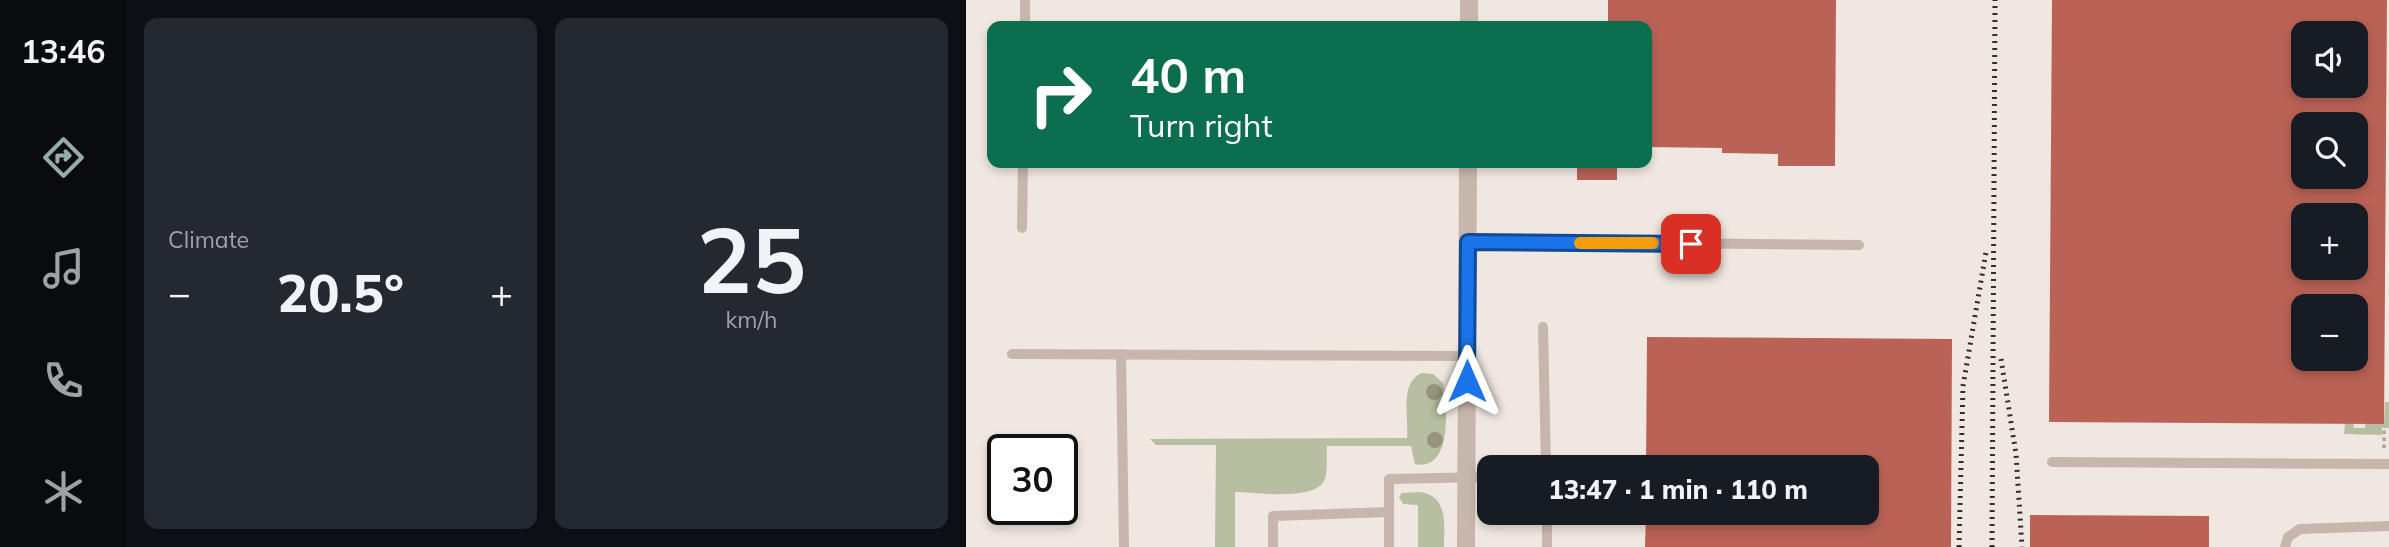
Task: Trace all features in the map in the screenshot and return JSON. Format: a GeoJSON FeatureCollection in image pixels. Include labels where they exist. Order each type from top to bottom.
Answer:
{"type":"FeatureCollection","features":[{"type":"Feature","properties":{"kind":"street"},"geometry":{"type":"LineString","coordinates":[[1469,0],[1469,21]]}},
{"type":"Feature","properties":{"kind":"street"},"geometry":{"type":"LineString","coordinates":[[1466,547],[1468,168]]}},
{"type":"Feature","properties":{"kind":"lane"},"geometry":{"type":"LineString","coordinates":[[1025,0],[1025,21]]}},
{"type":"Feature","properties":{"kind":"lane"},"geometry":{"type":"LineString","coordinates":[[1021,228],[1023,168]]}},
{"type":"Feature","properties":{"kind":"lane"},"geometry":{"type":"LineString","coordinates":[[1468,242],[1859,245]]}},
{"type":"Feature","properties":{"kind":"lane"},"geometry":{"type":"LineString","coordinates":[[1543,327],[1546,455]]}},
{"type":"Feature","properties":{"kind":"lane"},"geometry":{"type":"LineString","coordinates":[[1012,354],[1467,356]]}},
{"type":"Feature","properties":{"kind":"lane"},"geometry":{"type":"LineString","coordinates":[[1121,355],[1124,547]]}},
{"type":"Feature","properties":{"kind":"lane"},"geometry":{"type":"LineString","coordinates":[[2052,462],[2387,464]]}},
{"type":"Feature","properties":{"kind":"lane"},"geometry":{"type":"LineString","coordinates":[[1388,547],[1389,478],[1477,478]]}},
{"type":"Feature","properties":{"kind":"lane"},"geometry":{"type":"LineString","coordinates":[[1273,547],[1273,516],[1389,512]]}},
{"type":"Feature","properties":{"kind":"lane"},"geometry":{"type":"LineString","coordinates":[[1547,525],[1547,547]]}},
{"type":"Feature","properties":{"kind":"lane"},"geometry":{"type":"LineString","coordinates":[[2285,547],[2288,537],[2300,529],[2389,526]]}},
{"type":"Feature","properties":{"kind":"path"},"geometry":{"type":"LineString","coordinates":[[2387,464],[2384,432],[2389,432]]}},
{"type":"Feature","properties":{"kind":"green space"},"geometry":{"type":"Polygon","coordinates":[[[1422,373],[1433,374],[1443,383],[1446,406],[1445,435],[1436,458],[1427,464],[1415,464],[1411,446],[1327,446],[1325,479],[1310,491],[1284,494],[1235,492],[1235,547],[1215,547],[1216,445],[1156,445],[1150,439],[1407,438],[1408,392],[1410,384],[1422,373]]]}},
{"type":"Feature","properties":{"kind":"green space"},"geometry":{"type":"Polygon","coordinates":[[[2385,402],[2389,402],[2389,428],[2382,428],[2382,435],[2344,434],[2345,423],[2353,423],[2354,428],[2365,428],[2365,423],[2384,424],[2385,402]]]}},
{"type":"Feature","properties":{"kind":"green space"},"geometry":{"type":"Polygon","coordinates":[[[1420,492],[1436,499],[1440,506],[1444,521],[1444,547],[1418,547],[1418,505],[1403,504],[1399,497],[1402,493],[1420,492]]]}},
{"type":"Feature","properties":{"kind":"building"},"geometry":{"type":"Polygon","coordinates":[[[1608,0],[1836,0],[1835,166],[1778,166],[1778,154],[1722,153],[1722,148],[1652,147],[1652,21],[1608,21],[1608,0]]]}},
{"type":"Feature","properties":{"kind":"building"},"geometry":{"type":"Polygon","coordinates":[[[2052,0],[2387,0],[2384,424],[2049,422],[2052,0]]]}},
{"type":"Feature","properties":{"kind":"building"},"geometry":{"type":"Polygon","coordinates":[[[1577,168],[1617,168],[1617,180],[1577,180],[1577,168]]]}},
{"type":"Feature","properties":{"kind":"building"},"geometry":{"type":"Polygon","coordinates":[[[1647,337],[1952,339],[1951,547],[1645,547],[1646,525],[1879,525],[1879,455],[1646,455],[1647,337]]]}},
{"type":"Feature","properties":{"kind":"building"},"geometry":{"type":"Polygon","coordinates":[[[2030,515],[2209,516],[2209,547],[2030,547],[2030,515]]]}},
{"type":"Feature","properties":{"kind":"railway"},"geometry":{"type":"LineString","coordinates":[[1992,547],[1995,0]]}},
{"type":"Feature","properties":{"kind":"railway"},"geometry":{"type":"LineString","coordinates":[[1959,547],[1963,386],[1986,252]]}},
{"type":"Feature","properties":{"kind":"railway"},"geometry":{"type":"LineString","coordinates":[[2001,359],[2016,454],[2022,547]]}},
{"type":"Feature","properties":{"kind":"slow traffic"},"geometry":{"type":"LineString","coordinates":[[1580,243],[1653,243]]}},
{"type":"Feature","properties":{"kind":"route"},"geometry":{"type":"LineString","coordinates":[[1467,381],[1468,242],[1691,244]]}}]}
